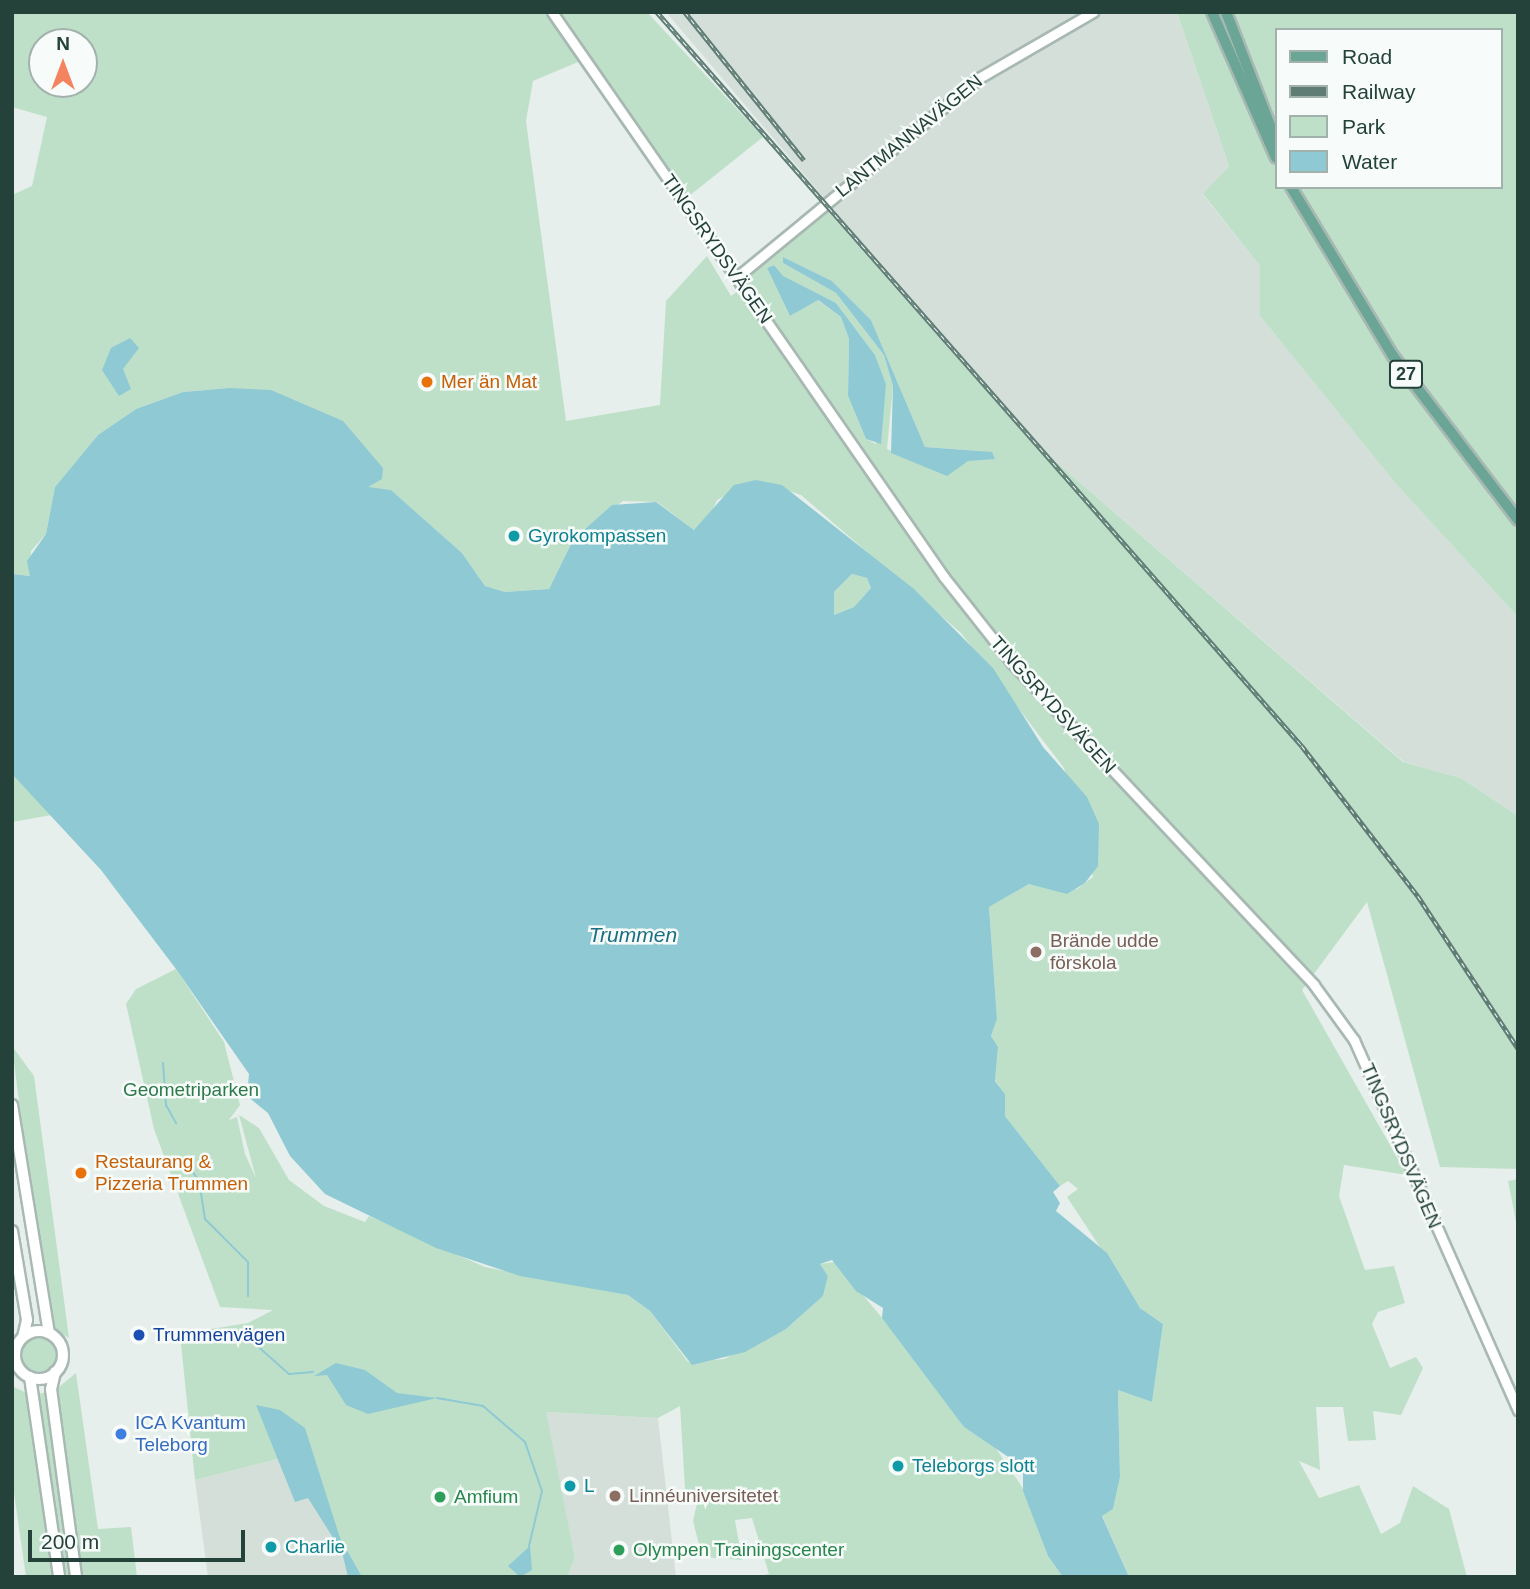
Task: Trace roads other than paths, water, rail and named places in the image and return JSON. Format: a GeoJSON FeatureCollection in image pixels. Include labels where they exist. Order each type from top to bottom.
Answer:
{"type":"FeatureCollection","features":[{"type":"Feature","properties":{"kind":"main road"},"geometry":{"type":"LineString","coordinates":[[1212,12],[1274,153]]}},
{"type":"Feature","properties":{"kind":"main road"},"geometry":{"type":"LineString","coordinates":[[1226,12],[1274,136]]}},
{"type":"Feature","properties":{"kind":"main road","name":"27"},"geometry":{"type":"LineString","coordinates":[[1292,189],[1393,356],[1518,520]]}},
{"type":"Feature","properties":{"kind":"main road","name":"27"},"geometry":{"type":"LineString","coordinates":[[1298,189],[1309,217]]}},
{"type":"Feature","properties":{"kind":"main road"},"geometry":{"type":"LineString","coordinates":[[12,1105],[48,1333],[63,1352],[51,1389],[76,1577]]}},
{"type":"Feature","properties":{"kind":"main road"},"geometry":{"type":"LineString","coordinates":[[12,1231],[27,1320],[16,1360],[30,1377],[59,1577]]}},
{"type":"Feature","properties":{"kind":"main road"},"geometry":{"type":"LineString","coordinates":[[22,1338],[48,1333]]}},
{"type":"Feature","properties":{"kind":"main road"},"geometry":{"type":"LineString","coordinates":[[30,1377],[55,1372]]}},
{"type":"Feature","properties":{"kind":"street","name":"TINGSRYDSVÄGEN"},"geometry":{"type":"LineString","coordinates":[[552,12],[944,577],[1012,663],[1314,985],[1354,1040],[1518,1410]]}},
{"type":"Feature","properties":{"kind":"street","name":"LANTMANNAVÄGEN"},"geometry":{"type":"LineString","coordinates":[[737,277],[979,78],[1093,12]]}},
{"type":"Feature","properties":{"kind":"water"},"geometry":{"type":"Polygon","coordinates":[[[783,257],[832,281],[871,320],[925,447],[992,452],[995,459],[968,461],[947,476],[891,453],[893,386],[884,355],[836,293],[783,263],[783,257]]]}},
{"type":"Feature","properties":{"kind":"water"},"geometry":{"type":"Polygon","coordinates":[[[774,265],[783,276],[836,303],[875,355],[886,384],[881,444],[866,439],[848,396],[849,339],[841,317],[818,300],[790,316],[767,268],[774,265]]]}},
{"type":"Feature","properties":{"kind":"water"},"geometry":{"type":"Polygon","coordinates":[[[130,338],[139,348],[123,369],[131,389],[119,396],[102,370],[111,348],[130,338]]]}},
{"type":"Feature","properties":{"kind":"water","name":"Trummen"},"geometry":{"type":"Polygon","coordinates":[[[229,388],[271,390],[343,421],[383,468],[382,479],[368,487],[391,490],[462,553],[485,586],[505,592],[549,589],[573,540],[612,505],[656,502],[694,530],[734,485],[756,480],[782,485],[914,589],[993,668],[1043,747],[1087,797],[1099,824],[1098,866],[1085,883],[1067,894],[1029,884],[989,907],[997,1019],[991,1036],[998,1047],[995,1081],[1005,1094],[1005,1116],[1060,1186],[1053,1192],[1060,1203],[1056,1211],[1107,1253],[1140,1308],[1163,1324],[1152,1402],[1118,1390],[1120,1477],[1113,1509],[1102,1516],[1129,1577],[1063,1577],[1048,1556],[1023,1491],[1023,1467],[964,1427],[882,1318],[883,1308],[856,1291],[832,1260],[820,1264],[828,1276],[823,1296],[786,1329],[745,1352],[692,1365],[650,1311],[628,1295],[520,1276],[436,1248],[325,1194],[290,1156],[268,1113],[247,1096],[249,1074],[176,969],[101,870],[12,774],[12,574],[30,576],[27,561],[46,534],[55,487],[98,435],[136,409],[183,392],[229,388]],[[852,574],[834,592],[834,615],[854,607],[871,588],[867,578],[852,574]]]}},
{"type":"Feature","properties":{"kind":"water"},"geometry":{"type":"Polygon","coordinates":[[[336,1363],[365,1370],[397,1393],[437,1398],[368,1414],[346,1405],[327,1375],[314,1376],[336,1363]]]}},
{"type":"Feature","properties":{"kind":"water"},"geometry":{"type":"Polygon","coordinates":[[[256,1405],[280,1410],[305,1428],[340,1538],[362,1577],[348,1577],[342,1552],[308,1498],[295,1502],[256,1405]]]}},
{"type":"Feature","properties":{"kind":"water"},"geometry":{"type":"Polygon","coordinates":[[[530,1546],[532,1570],[520,1577],[508,1566],[530,1546]]]}},
{"type":"Feature","properties":{"kind":"waterway"},"geometry":{"type":"LineString","coordinates":[[163,1063],[166,1105],[176,1123]]}},
{"type":"Feature","properties":{"kind":"waterway"},"geometry":{"type":"LineString","coordinates":[[186,1162],[199,1181],[205,1219],[248,1262],[248,1296]]}},
{"type":"Feature","properties":{"kind":"waterway"},"geometry":{"type":"LineString","coordinates":[[254,1343],[289,1374],[313,1372]]}},
{"type":"Feature","properties":{"kind":"waterway"},"geometry":{"type":"LineString","coordinates":[[437,1398],[483,1406],[525,1442],[542,1491],[529,1546]]}},
{"type":"Feature","properties":{"kind":"railway"},"geometry":{"type":"LineString","coordinates":[[657,12],[1302,746],[1418,896],[1518,1048]]}},
{"type":"Feature","properties":{"kind":"railway"},"geometry":{"type":"LineString","coordinates":[[685,12],[804,160]]}},
{"type":"Feature","properties":{"kind":"place","name":"Mer än Mat"},"geometry":{"type":"Point","coordinates":[427,382]}},
{"type":"Feature","properties":{"kind":"place","name":"Gyrokompassen"},"geometry":{"type":"Point","coordinates":[514,536]}},
{"type":"Feature","properties":{"kind":"place","name":"Brände udde förskola"},"geometry":{"type":"Point","coordinates":[1036,952]}},
{"type":"Feature","properties":{"kind":"place","name":"Restaurang & Pizzeria Trummen"},"geometry":{"type":"Point","coordinates":[81,1173]}},
{"type":"Feature","properties":{"kind":"place","name":"Trummenvägen"},"geometry":{"type":"Point","coordinates":[139,1335]}},
{"type":"Feature","properties":{"kind":"place","name":"ICA Kvantum Teleborg"},"geometry":{"type":"Point","coordinates":[121,1434]}},
{"type":"Feature","properties":{"kind":"place","name":"Teleborgs slott"},"geometry":{"type":"Point","coordinates":[898,1466]}},
{"type":"Feature","properties":{"kind":"place","name":"L"},"geometry":{"type":"Point","coordinates":[570,1486]}},
{"type":"Feature","properties":{"kind":"place","name":"Linnéuniversitetet"},"geometry":{"type":"Point","coordinates":[615,1496]}},
{"type":"Feature","properties":{"kind":"place","name":"Amfium"},"geometry":{"type":"Point","coordinates":[440,1497]}},
{"type":"Feature","properties":{"kind":"place","name":"Charlie"},"geometry":{"type":"Point","coordinates":[271,1547]}},
{"type":"Feature","properties":{"kind":"place","name":"Olympen Trainingscenter"},"geometry":{"type":"Point","coordinates":[619,1550]}},
{"type":"Feature","properties":{"kind":"park label","name":"Geometriparken"},"geometry":{"type":"Point","coordinates":[191,1090]}}]}
